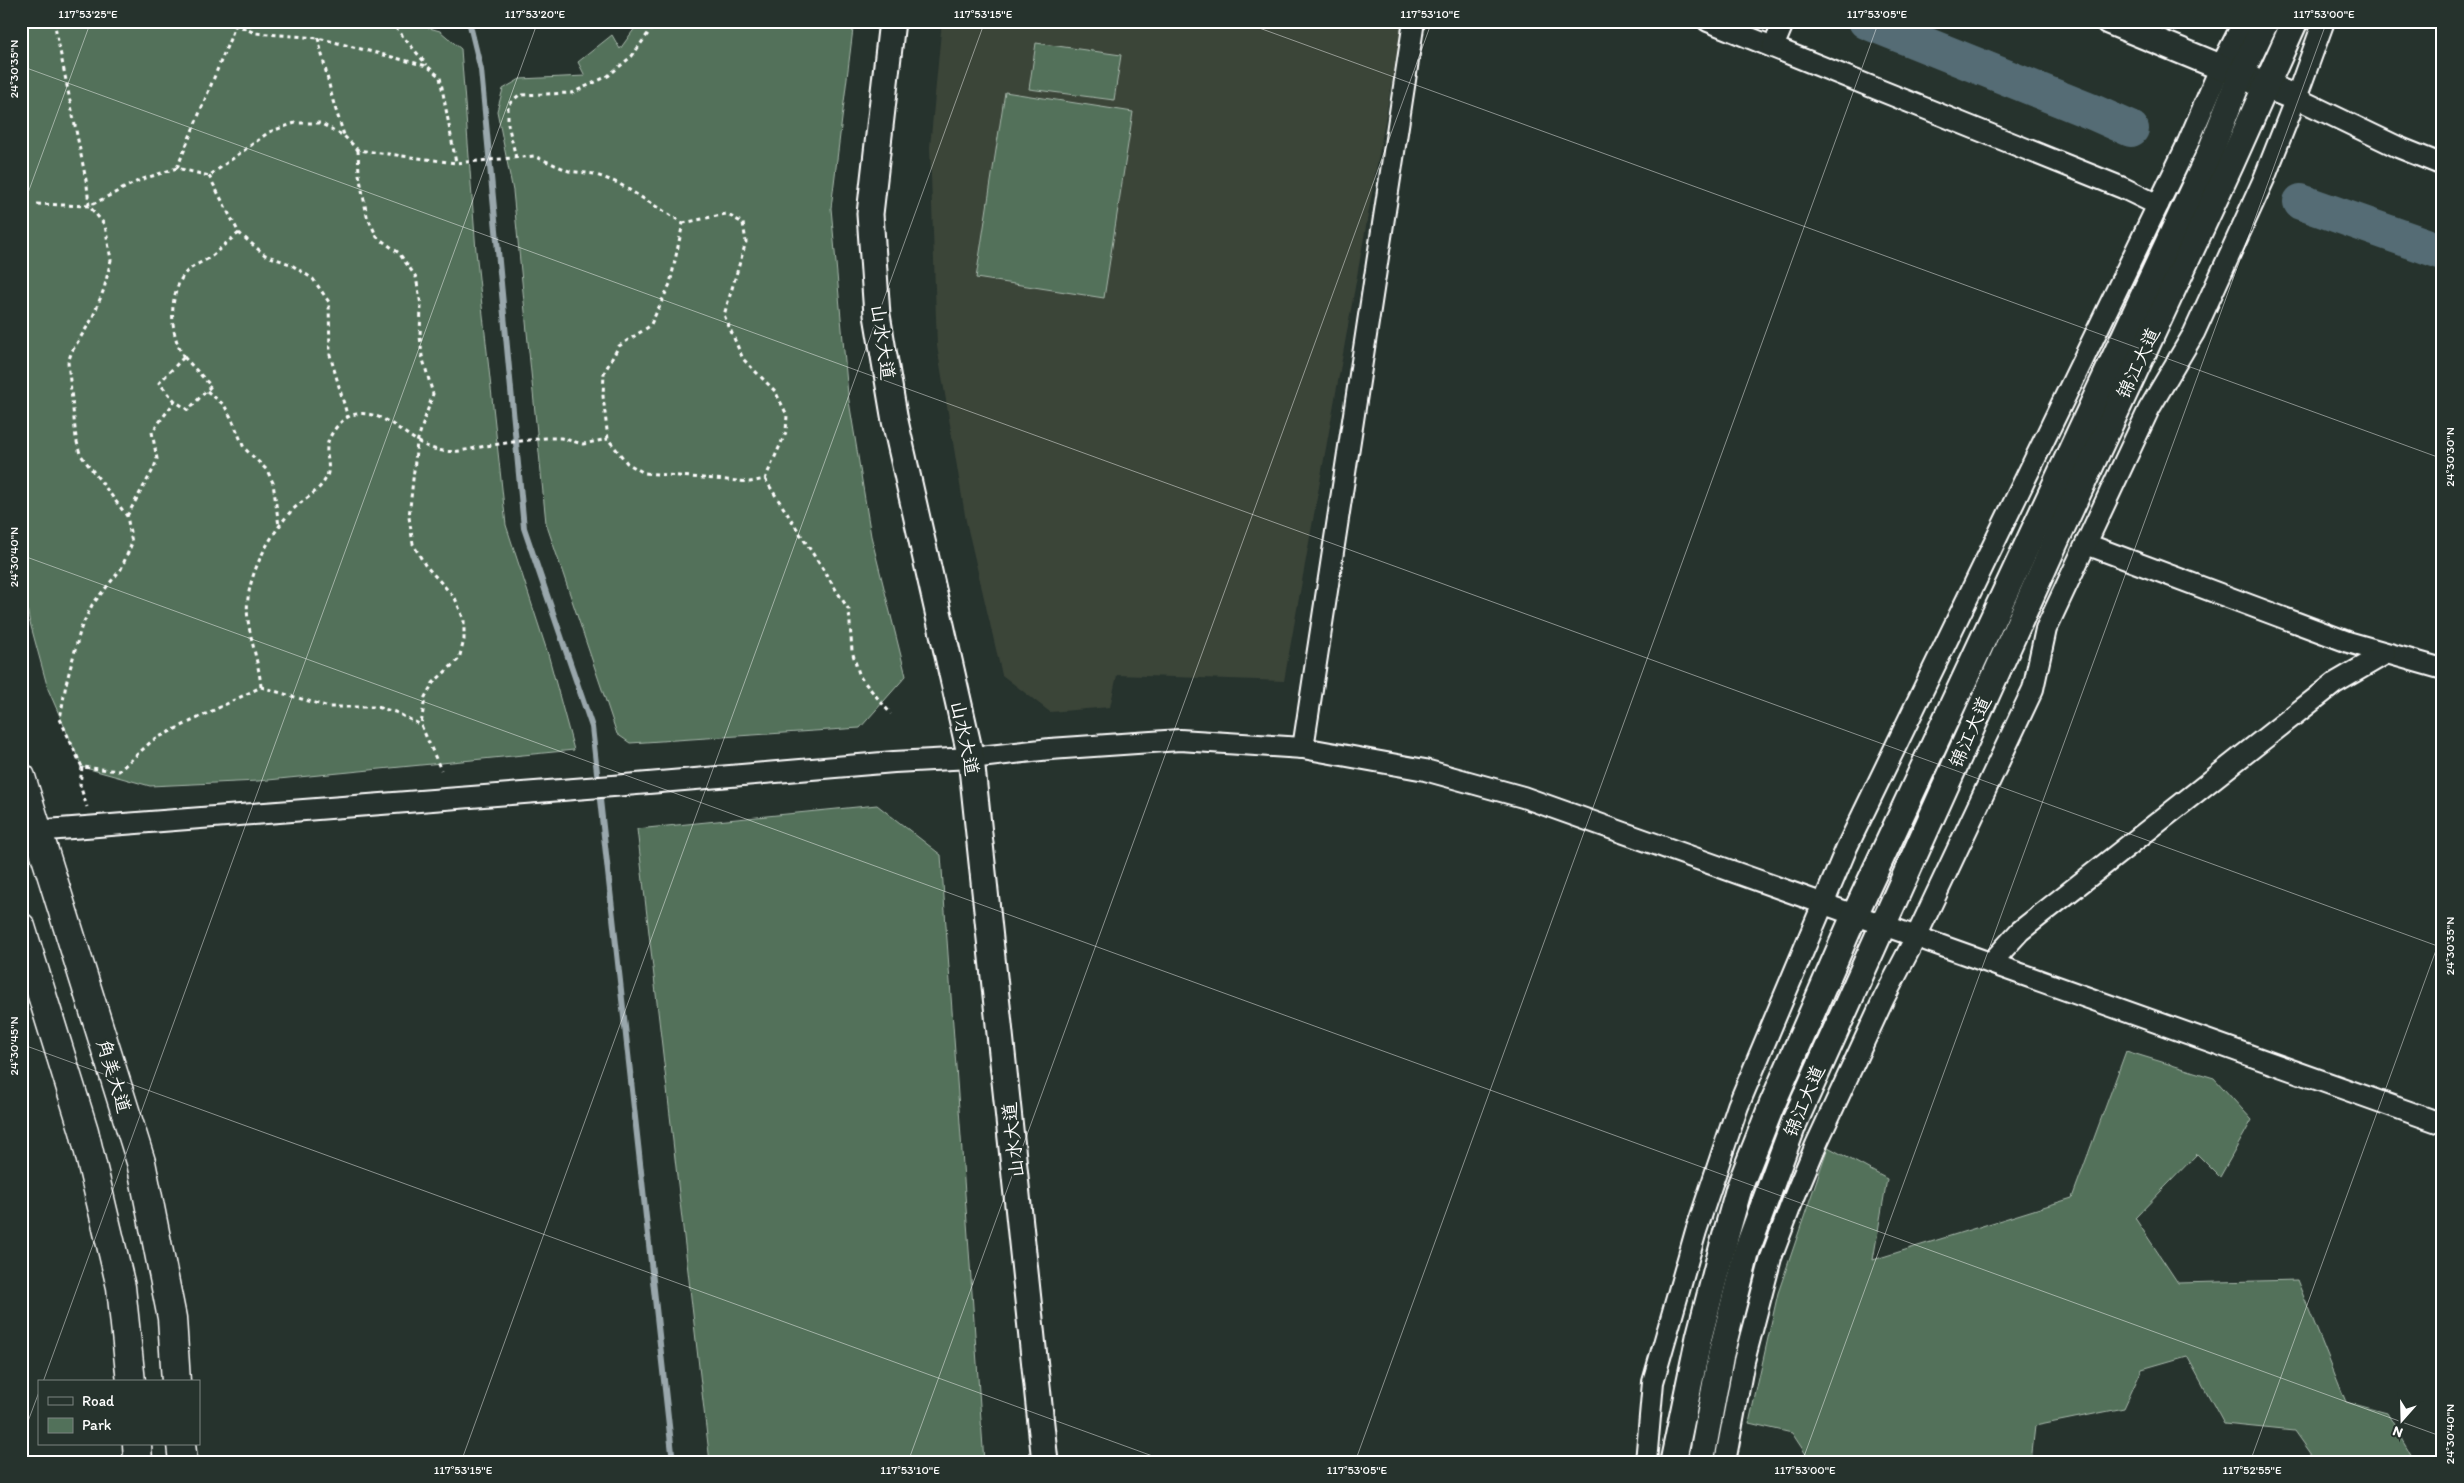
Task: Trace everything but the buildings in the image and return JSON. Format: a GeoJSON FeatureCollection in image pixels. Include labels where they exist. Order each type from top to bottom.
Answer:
{"type":"FeatureCollection","features":[{"type":"Feature","properties":{"kind":"main road","name":"角美大道"},"geometry":{"type":"LineString","coordinates":[[21,777],[29,830],[140,1162],[172,1318],[176,1380]]}},
{"type":"Feature","properties":{"kind":"main road"},"geometry":{"type":"LineString","coordinates":[[21,927],[84,1131],[121,1287],[131,1380]]}},
{"type":"Feature","properties":{"kind":"main road"},"geometry":{"type":"LineString","coordinates":[[138,1446],[138,1462]]}},
{"type":"Feature","properties":{"kind":"main road"},"geometry":{"type":"LineString","coordinates":[[181,1446],[182,1462]]}},
{"type":"Feature","properties":{"kind":"street","name":"山水大道"},"geometry":{"type":"LineString","coordinates":[[892,21],[870,214],[877,315],[896,421],[971,758],[1045,1462]]}},
{"type":"Feature","properties":{"kind":"street"},"geometry":{"type":"LineString","coordinates":[[1303,748],[1414,21]]}},
{"type":"Feature","properties":{"kind":"street"},"geometry":{"type":"LineString","coordinates":[[1708,21],[2123,188],[2158,205]]}},
{"type":"Feature","properties":{"kind":"street"},"geometry":{"type":"LineString","coordinates":[[2108,21],[2266,85],[2398,147],[2443,165]]}},
{"type":"Feature","properties":{"kind":"street"},"geometry":{"type":"LineString","coordinates":[[1646,1462],[1653,1382],[1696,1230],[1738,1106],[1847,848],[2158,205],[2231,70],[2244,21]]}},
{"type":"Feature","properties":{"kind":"street","name":"锦江大道"},"geometry":{"type":"LineString","coordinates":[[1673,1462],[1699,1337],[1739,1188],[1771,1107],[1855,914],[2209,154],[2231,70],[2266,21]]}},
{"type":"Feature","properties":{"kind":"street","name":"锦江大道"},"geometry":{"type":"LineString","coordinates":[[1702,1462],[1721,1354],[1747,1250],[1794,1123],[1883,923],[2294,21]]}},
{"type":"Feature","properties":{"kind":"street"},"geometry":{"type":"LineString","coordinates":[[1725,1462],[1744,1361],[1771,1258],[1816,1145],[1884,998],[1917,936],[2033,689],[2046,629],[2148,409],[2194,333],[2264,179],[2324,21]]}},
{"type":"Feature","properties":{"kind":"street"},"geometry":{"type":"LineString","coordinates":[[1773,47],[1783,24]]}},
{"type":"Feature","properties":{"kind":"street"},"geometry":{"type":"LineString","coordinates":[[2086,544],[2348,642],[2443,669]]}},
{"type":"Feature","properties":{"kind":"street"},"geometry":{"type":"LineString","coordinates":[[1991,963],[2020,931],[2335,683],[2385,654]]}},
{"type":"Feature","properties":{"kind":"street"},"geometry":{"type":"LineString","coordinates":[[29,830],[613,786],[894,762],[971,758],[1050,749],[1180,740],[1303,748],[1425,770],[1523,797],[1883,923],[2443,1124]]}},
{"type":"Feature","properties":{"kind":"path"},"geometry":{"type":"LineString","coordinates":[[54,21],[90,206],[105,225],[111,260],[104,289],[92,319],[72,351],[68,362],[76,438],[80,454],[90,470],[127,516],[132,544],[121,569],[92,605],[82,628],[60,719],[82,767],[80,785],[92,825]]}},
{"type":"Feature","properties":{"kind":"path"},"geometry":{"type":"LineString","coordinates":[[227,21],[255,33],[318,38],[427,66]]}},
{"type":"Feature","properties":{"kind":"path"},"geometry":{"type":"LineString","coordinates":[[390,21],[415,53],[440,77],[456,162]]}},
{"type":"Feature","properties":{"kind":"path"},"geometry":{"type":"LineString","coordinates":[[516,158],[508,124],[508,105],[519,95],[572,93],[608,76],[632,56],[657,21]]}},
{"type":"Feature","properties":{"kind":"path"},"geometry":{"type":"LineString","coordinates":[[177,168],[236,24]]}},
{"type":"Feature","properties":{"kind":"path"},"geometry":{"type":"LineString","coordinates":[[318,38],[344,136]]}},
{"type":"Feature","properties":{"kind":"path"},"geometry":{"type":"LineString","coordinates":[[209,176],[269,132],[295,123],[320,123],[344,136],[358,150],[456,162],[534,156],[569,171],[594,174],[618,183],[683,223],[726,214],[743,224],[746,242],[724,315],[743,359],[775,390],[787,415],[786,432],[765,479]]}},
{"type":"Feature","properties":{"kind":"path"},"geometry":{"type":"LineString","coordinates":[[358,150],[359,174],[367,216],[378,237],[399,253],[416,277],[421,305],[420,336],[422,356],[433,394],[417,442],[409,517],[413,544],[425,565],[455,598],[464,620],[464,640],[459,659],[433,683],[425,697],[421,725],[441,770]]}},
{"type":"Feature","properties":{"kind":"path"},"geometry":{"type":"LineString","coordinates":[[37,204],[90,206],[140,180],[177,168],[209,176],[239,234],[265,255],[290,264],[314,279],[329,302],[330,355],[348,418]]}},
{"type":"Feature","properties":{"kind":"path"},"geometry":{"type":"LineString","coordinates":[[683,223],[670,284],[650,326],[619,346],[604,373],[603,396],[608,439],[627,463],[644,473],[750,482],[765,479]]}},
{"type":"Feature","properties":{"kind":"path"},"geometry":{"type":"LineString","coordinates":[[184,358],[159,384],[175,401],[188,410],[211,386],[184,358],[176,345],[173,331],[177,291],[183,276],[192,266],[211,256],[239,234]]}},
{"type":"Feature","properties":{"kind":"path"},"geometry":{"type":"LineString","coordinates":[[207,391],[224,405],[244,448],[267,470],[273,483],[279,527]]}},
{"type":"Feature","properties":{"kind":"path"},"geometry":{"type":"LineString","coordinates":[[127,516],[157,460],[152,432],[175,401]]}},
{"type":"Feature","properties":{"kind":"path"},"geometry":{"type":"LineString","coordinates":[[261,687],[246,601],[256,567],[279,527],[295,505],[316,490],[326,479],[329,469],[327,446],[330,436],[340,423],[352,415],[367,414],[382,418],[417,442],[435,450],[455,452],[484,446],[546,438],[561,438],[583,444],[608,439]]}},
{"type":"Feature","properties":{"kind":"path"},"geometry":{"type":"LineString","coordinates":[[765,479],[849,610],[852,651],[860,677],[892,714]]}},
{"type":"Feature","properties":{"kind":"path"},"geometry":{"type":"LineString","coordinates":[[82,767],[119,771],[153,740],[261,687],[329,707],[377,708],[395,712],[421,725]]}},
{"type":"Feature","properties":{"kind":"shaded area"},"geometry":{"type":"Polygon","coordinates":[[[942,21],[1403,21],[1284,681],[1117,675],[1110,707],[1050,712],[1002,675],[966,521],[937,346],[930,147],[942,21]]]}},
{"type":"Feature","properties":{"kind":"green space"},"geometry":{"type":"Polygon","coordinates":[[[21,21],[404,21],[440,31],[461,49],[476,251],[506,525],[548,654],[574,750],[258,781],[150,786],[82,767],[48,689],[29,619],[21,571],[21,21]]]}},
{"type":"Feature","properties":{"kind":"green space"},"geometry":{"type":"Polygon","coordinates":[[[640,21],[854,21],[831,208],[848,395],[871,536],[906,676],[860,728],[630,743],[617,734],[546,523],[513,191],[497,111],[503,89],[520,79],[585,76],[578,62],[612,35],[620,49],[640,21]]]}},
{"type":"Feature","properties":{"kind":"green space"},"geometry":{"type":"Polygon","coordinates":[[[1036,43],[1121,55],[1114,100],[1029,89],[1036,43]]]}},
{"type":"Feature","properties":{"kind":"green space"},"geometry":{"type":"Polygon","coordinates":[[[1005,92],[1133,112],[1104,298],[976,278],[1005,92]]]}},
{"type":"Feature","properties":{"kind":"green space"},"geometry":{"type":"Polygon","coordinates":[[[877,805],[941,855],[984,1462],[710,1462],[637,829],[877,805]]]}},
{"type":"Feature","properties":{"kind":"green space"},"geometry":{"type":"Polygon","coordinates":[[[2126,1051],[2214,1078],[2252,1120],[2220,1177],[2197,1154],[2135,1218],[2178,1283],[2297,1280],[2346,1402],[2387,1413],[2416,1462],[2316,1462],[2294,1431],[2224,1424],[2187,1356],[2142,1369],[2124,1408],[2035,1426],[2031,1462],[1811,1462],[1792,1433],[1749,1423],[1778,1293],[1828,1147],[1887,1179],[1873,1260],[2072,1198],[2126,1051]]]}},
{"type":"Feature","properties":{"kind":"waterway"},"geometry":{"type":"LineString","coordinates":[[469,21],[481,70],[524,528],[592,727],[673,1462]]}},
{"type":"Feature","properties":{"kind":"waterway"},"geometry":{"type":"LineString","coordinates":[[1866,21],[2131,129]]}},
{"type":"Feature","properties":{"kind":"waterway"},"geometry":{"type":"LineString","coordinates":[[2301,202],[2443,252]]}}]}
